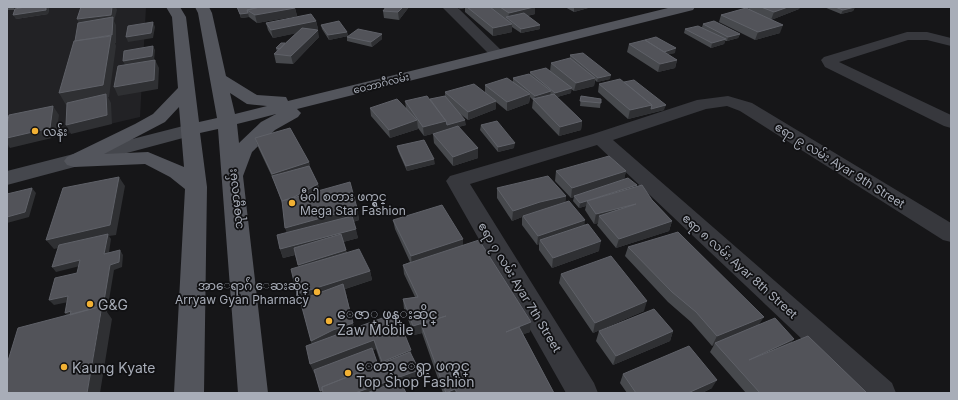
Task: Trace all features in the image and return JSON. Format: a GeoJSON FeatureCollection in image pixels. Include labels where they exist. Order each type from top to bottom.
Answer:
{"type":"FeatureCollection","features":[{"type":"Feature","properties":{"kind":"main road"},"geometry":{"type":"LineString","coordinates":[[174,7],[179,17],[196,187],[189,393]]}},
{"type":"Feature","properties":{"kind":"main road","name":"သုဓမ္မာလမ်း"},"geometry":{"type":"LineString","coordinates":[[202,7],[205,13],[226,121],[253,393]]}},
{"type":"Feature","properties":{"kind":"main road","name":"ဝေဘာဂီလမ်း"},"geometry":{"type":"LineString","coordinates":[[191,130],[688,7]]}},
{"type":"Feature","properties":{"kind":"main road"},"geometry":{"type":"LineString","coordinates":[[218,78],[253,100],[290,102],[319,98]]}},
{"type":"Feature","properties":{"kind":"main road"},"geometry":{"type":"LineString","coordinates":[[74,161],[142,128],[159,118],[186,89]]}},
{"type":"Feature","properties":{"kind":"main road"},"geometry":{"type":"LineString","coordinates":[[232,175],[243,150],[268,126],[319,98]]}},
{"type":"Feature","properties":{"kind":"main road"},"geometry":{"type":"LineString","coordinates":[[74,161],[148,158],[177,172],[196,187]]}},
{"type":"Feature","properties":{"kind":"street"},"geometry":{"type":"LineString","coordinates":[[449,7],[497,54]]}},
{"type":"Feature","properties":{"kind":"street"},"geometry":{"type":"LineString","coordinates":[[951,42],[927,36],[907,36],[829,60],[831,64],[951,122]]}},
{"type":"Feature","properties":{"kind":"street","name":"ဧရာ ၉ လမ်း Ayar 9th Street"},"geometry":{"type":"LineString","coordinates":[[600,138],[703,104],[728,101],[746,107],[951,234]]}},
{"type":"Feature","properties":{"kind":"street","name":"ဝေဘာဂီလမ်း"},"geometry":{"type":"LineString","coordinates":[[7,178],[191,130]]}},
{"type":"Feature","properties":{"kind":"street","name":"ဧရာ ၇ လမ်း Ayar 7th Street"},"geometry":{"type":"LineString","coordinates":[[583,393],[457,181],[600,138]]}},
{"type":"Feature","properties":{"kind":"street","name":"ဧရာ ၈ လမ်း Ayar 8th Street"},"geometry":{"type":"LineString","coordinates":[[600,138],[881,393]]}},
{"type":"Feature","properties":{"kind":"shaded area"},"geometry":{"type":"Polygon","coordinates":[[[7,7],[146,7],[140,117],[7,148],[7,7]]]}},
{"type":"Feature","properties":{"kind":"building"},"geometry":{"type":"Polygon","coordinates":[[[25,7],[46,7],[46,10],[13,15],[15,9],[25,7]]]}},
{"type":"Feature","properties":{"kind":"building"},"geometry":{"type":"Polygon","coordinates":[[[81,7],[112,7],[111,15],[77,19],[81,7]]]}},
{"type":"Feature","properties":{"kind":"building"},"geometry":{"type":"Polygon","coordinates":[[[237,7],[260,7],[247,10],[248,13],[240,14],[237,7]]]}},
{"type":"Feature","properties":{"kind":"building"},"geometry":{"type":"Polygon","coordinates":[[[260,7],[295,8],[255,15],[247,10],[260,7]]]}},
{"type":"Feature","properties":{"kind":"building"},"geometry":{"type":"Polygon","coordinates":[[[386,7],[403,7],[398,12],[383,11],[386,7]]]}},
{"type":"Feature","properties":{"kind":"building"},"geometry":{"type":"Polygon","coordinates":[[[467,7],[490,7],[512,24],[493,28],[467,7]]]}},
{"type":"Feature","properties":{"kind":"building"},"geometry":{"type":"Polygon","coordinates":[[[500,7],[534,7],[509,13],[500,7]]]}},
{"type":"Feature","properties":{"kind":"building"},"geometry":{"type":"Polygon","coordinates":[[[761,7],[788,7],[774,12],[761,7]]]}},
{"type":"Feature","properties":{"kind":"building"},"geometry":{"type":"Polygon","coordinates":[[[835,7],[855,7],[843,10],[835,7]]]}},
{"type":"Feature","properties":{"kind":"building"},"geometry":{"type":"Polygon","coordinates":[[[746,8],[783,25],[758,32],[721,15],[746,8]]]}},
{"type":"Feature","properties":{"kind":"building"},"geometry":{"type":"Polygon","coordinates":[[[524,13],[540,25],[521,29],[506,17],[524,13]]]}},
{"type":"Feature","properties":{"kind":"building"},"geometry":{"type":"Polygon","coordinates":[[[311,14],[316,21],[271,30],[266,23],[311,14]]]}},
{"type":"Feature","properties":{"kind":"building"},"geometry":{"type":"Polygon","coordinates":[[[113,17],[112,35],[75,41],[78,23],[113,17]]]}},
{"type":"Feature","properties":{"kind":"building"},"geometry":{"type":"Polygon","coordinates":[[[339,21],[347,32],[328,35],[321,25],[339,21]]]}},
{"type":"Feature","properties":{"kind":"building"},"geometry":{"type":"Polygon","coordinates":[[[714,21],[740,34],[728,37],[703,24],[714,21]]]}},
{"type":"Feature","properties":{"kind":"building"},"geometry":{"type":"Polygon","coordinates":[[[153,22],[151,33],[126,37],[128,26],[153,22]]]}},
{"type":"Feature","properties":{"kind":"building"},"geometry":{"type":"Polygon","coordinates":[[[698,26],[726,39],[712,43],[685,29],[698,26]]]}},
{"type":"Feature","properties":{"kind":"building"},"geometry":{"type":"Polygon","coordinates":[[[302,28],[318,30],[291,56],[274,54],[302,28]]]}},
{"type":"Feature","properties":{"kind":"building"},"geometry":{"type":"Polygon","coordinates":[[[358,29],[382,34],[371,42],[347,37],[358,29]]]}},
{"type":"Feature","properties":{"kind":"building"},"geometry":{"type":"Polygon","coordinates":[[[111,36],[103,85],[59,93],[74,41],[111,36]]]}},
{"type":"Feature","properties":{"kind":"building"},"geometry":{"type":"Polygon","coordinates":[[[656,37],[676,48],[664,52],[645,40],[656,37]]]}},
{"type":"Feature","properties":{"kind":"building"},"geometry":{"type":"Polygon","coordinates":[[[645,40],[677,60],[660,64],[629,44],[645,40]]]}},
{"type":"Feature","properties":{"kind":"building"},"geometry":{"type":"Polygon","coordinates":[[[281,43],[285,43],[280,49],[276,48],[281,43]]]}},
{"type":"Feature","properties":{"kind":"building"},"geometry":{"type":"Polygon","coordinates":[[[153,46],[152,56],[123,61],[124,51],[153,46]]]}},
{"type":"Feature","properties":{"kind":"building"},"geometry":{"type":"Polygon","coordinates":[[[583,53],[611,75],[598,78],[570,55],[583,53]]]}},
{"type":"Feature","properties":{"kind":"building"},"geometry":{"type":"Polygon","coordinates":[[[570,58],[595,78],[576,83],[551,63],[570,58]]]}},
{"type":"Feature","properties":{"kind":"building"},"geometry":{"type":"Polygon","coordinates":[[[155,60],[154,80],[114,87],[118,66],[155,60]]]}},
{"type":"Feature","properties":{"kind":"building"},"geometry":{"type":"Polygon","coordinates":[[[546,68],[572,88],[555,93],[530,72],[546,68]]]}},
{"type":"Feature","properties":{"kind":"building"},"geometry":{"type":"Polygon","coordinates":[[[529,74],[551,91],[535,96],[513,78],[529,74]]]}},
{"type":"Feature","properties":{"kind":"building"},"geometry":{"type":"Polygon","coordinates":[[[507,78],[530,94],[507,102],[485,85],[507,78]]]}},
{"type":"Feature","properties":{"kind":"building"},"geometry":{"type":"Polygon","coordinates":[[[620,79],[652,105],[630,110],[599,84],[620,79]]]}},
{"type":"Feature","properties":{"kind":"building"},"geometry":{"type":"Polygon","coordinates":[[[634,80],[666,105],[651,109],[652,105],[624,82],[634,80]]]}},
{"type":"Feature","properties":{"kind":"building"},"geometry":{"type":"Polygon","coordinates":[[[474,84],[496,101],[468,112],[445,92],[474,84]]]}},
{"type":"Feature","properties":{"kind":"building"},"geometry":{"type":"Polygon","coordinates":[[[106,94],[107,115],[66,125],[67,103],[106,94]]]}},
{"type":"Feature","properties":{"kind":"building"},"geometry":{"type":"Polygon","coordinates":[[[554,94],[582,121],[560,127],[533,99],[554,94]]]}},
{"type":"Feature","properties":{"kind":"building"},"geometry":{"type":"Polygon","coordinates":[[[427,96],[446,121],[423,127],[405,101],[427,96]]]}},
{"type":"Feature","properties":{"kind":"building"},"geometry":{"type":"Polygon","coordinates":[[[445,96],[465,120],[447,125],[446,121],[430,99],[445,96]]]}},
{"type":"Feature","properties":{"kind":"building"},"geometry":{"type":"Polygon","coordinates":[[[581,96],[601,99],[601,103],[580,101],[581,96]]]}},
{"type":"Feature","properties":{"kind":"building"},"geometry":{"type":"Polygon","coordinates":[[[397,99],[417,120],[389,130],[370,108],[397,99]]]}},
{"type":"Feature","properties":{"kind":"building"},"geometry":{"type":"Polygon","coordinates":[[[53,106],[50,128],[7,138],[9,115],[53,106]]]}},
{"type":"Feature","properties":{"kind":"building"},"geometry":{"type":"Polygon","coordinates":[[[497,121],[515,143],[498,147],[481,125],[497,121]]]}},
{"type":"Feature","properties":{"kind":"building"},"geometry":{"type":"Polygon","coordinates":[[[458,126],[478,148],[453,157],[433,134],[458,126]]]}},
{"type":"Feature","properties":{"kind":"building"},"geometry":{"type":"Polygon","coordinates":[[[290,128],[309,162],[272,174],[255,138],[290,128]]]}},
{"type":"Feature","properties":{"kind":"building"},"geometry":{"type":"Polygon","coordinates":[[[424,140],[434,159],[406,166],[397,146],[424,140]]]}},
{"type":"Feature","properties":{"kind":"building"},"geometry":{"type":"Polygon","coordinates":[[[609,156],[626,171],[572,188],[556,171],[609,156]]]}},
{"type":"Feature","properties":{"kind":"building"},"geometry":{"type":"Polygon","coordinates":[[[309,166],[318,184],[294,197],[282,201],[272,176],[309,166]]]}},
{"type":"Feature","properties":{"kind":"building"},"geometry":{"type":"Polygon","coordinates":[[[548,176],[566,196],[540,202],[513,211],[497,188],[548,176]]]}},
{"type":"Feature","properties":{"kind":"building"},"geometry":{"type":"Polygon","coordinates":[[[119,177],[110,225],[46,240],[63,188],[119,177]]]}},
{"type":"Feature","properties":{"kind":"building"},"geometry":{"type":"Polygon","coordinates":[[[628,178],[637,185],[580,203],[574,196],[628,178]]]}},
{"type":"Feature","properties":{"kind":"building"},"geometry":{"type":"Polygon","coordinates":[[[350,182],[357,208],[285,228],[282,201],[350,182]]]}},
{"type":"Feature","properties":{"kind":"building"},"geometry":{"type":"Polygon","coordinates":[[[642,185],[652,200],[672,221],[619,239],[599,216],[636,204],[596,214],[587,201],[642,185]]]}},
{"type":"Feature","properties":{"kind":"building"},"geometry":{"type":"Polygon","coordinates":[[[32,188],[25,212],[7,217],[7,194],[32,188]]]}},
{"type":"Feature","properties":{"kind":"building"},"geometry":{"type":"Polygon","coordinates":[[[569,201],[585,220],[538,236],[523,216],[569,201]]]}},
{"type":"Feature","properties":{"kind":"building"},"geometry":{"type":"Polygon","coordinates":[[[442,205],[463,239],[411,256],[393,220],[442,205]]]}},
{"type":"Feature","properties":{"kind":"building"},"geometry":{"type":"Polygon","coordinates":[[[352,216],[356,229],[280,249],[277,235],[352,216]]]}},
{"type":"Feature","properties":{"kind":"building"},"geometry":{"type":"Polygon","coordinates":[[[588,224],[601,241],[553,258],[540,240],[588,224]]]}},
{"type":"Feature","properties":{"kind":"building"},"geometry":{"type":"Polygon","coordinates":[[[678,232],[764,317],[717,336],[696,312],[672,292],[628,247],[678,232]]]}},
{"type":"Feature","properties":{"kind":"building"},"geometry":{"type":"Polygon","coordinates":[[[108,234],[104,254],[120,250],[119,262],[110,265],[103,307],[102,306],[70,315],[71,311],[65,313],[68,296],[49,300],[55,278],[77,273],[80,260],[52,267],[59,245],[108,234]]]}},
{"type":"Feature","properties":{"kind":"building"},"geometry":{"type":"Polygon","coordinates":[[[341,234],[346,250],[298,265],[294,248],[341,234]]]}},
{"type":"Feature","properties":{"kind":"building"},"geometry":{"type":"Polygon","coordinates":[[[479,240],[531,322],[506,332],[519,327],[554,393],[457,393],[455,389],[446,393],[421,324],[446,316],[413,326],[403,299],[418,297],[403,265],[479,240]]]}},
{"type":"Feature","properties":{"kind":"building"},"geometry":{"type":"Polygon","coordinates":[[[359,249],[370,271],[297,294],[291,269],[359,249]]]}},
{"type":"Feature","properties":{"kind":"building"},"geometry":{"type":"Polygon","coordinates":[[[611,256],[647,301],[595,323],[561,274],[611,256]]]}},
{"type":"Feature","properties":{"kind":"building","name":"ေဇာ္ ဖုန္းဆိုင္ Zaw Mobile"},"geometry":{"type":"Polygon","coordinates":[[[343,284],[353,323],[333,330],[311,341],[300,300],[343,284]]]}},
{"type":"Feature","properties":{"kind":"building","name":"Kaung Kyate"},"geometry":{"type":"Polygon","coordinates":[[[102,306],[87,393],[7,393],[7,364],[18,328],[102,306]]]}},
{"type":"Feature","properties":{"kind":"building"},"geometry":{"type":"Polygon","coordinates":[[[654,309],[673,331],[616,356],[599,331],[654,309]]]}},
{"type":"Feature","properties":{"kind":"building"},"geometry":{"type":"Polygon","coordinates":[[[396,313],[411,350],[382,362],[374,340],[310,364],[306,346],[396,313]]]}},
{"type":"Feature","properties":{"kind":"building"},"geometry":{"type":"Polygon","coordinates":[[[775,318],[794,339],[749,360],[808,336],[867,393],[760,393],[715,343],[775,318]]]}},
{"type":"Feature","properties":{"kind":"building"},"geometry":{"type":"Polygon","coordinates":[[[689,346],[717,380],[688,393],[636,393],[623,374],[689,346]]]}},
{"type":"Feature","properties":{"kind":"building","name":"ေတာ့ ေရွာ့ ဖက္ရွင္ Top Shop Fashion"},"geometry":{"type":"Polygon","coordinates":[[[372,348],[378,365],[322,387],[322,390],[320,391],[314,370],[372,348]]]}},
{"type":"Feature","properties":{"kind":"building"},"geometry":{"type":"Polygon","coordinates":[[[410,352],[419,370],[355,393],[323,393],[322,387],[410,352]]]}},
{"type":"Feature","properties":{"kind":"building"},"geometry":{"type":"Polygon","coordinates":[[[400,380],[406,393],[367,393],[400,380]]]}},
{"type":"Feature","properties":{"kind":"place","name":"လန်း"},"geometry":{"type":"Point","coordinates":[35,131]}},
{"type":"Feature","properties":{"kind":"place","name":"မီဂါ စတား ဖက္ရွင္ Mega Star Fashion"},"geometry":{"type":"Point","coordinates":[292,203]}},
{"type":"Feature","properties":{"kind":"place","name":"အာေရာဂ်ံ ေဆးဆိုင္ Arryaw Gyan Pharmacy"},"geometry":{"type":"Point","coordinates":[317,292]}},
{"type":"Feature","properties":{"kind":"place","name":"G&G"},"geometry":{"type":"Point","coordinates":[90,304]}},
{"type":"Feature","properties":{"kind":"place","name":"ေဇာ္ ဖုန္းဆိုင္ Zaw Mobile"},"geometry":{"type":"Point","coordinates":[329,321]}},
{"type":"Feature","properties":{"kind":"place","name":"Kaung Kyate"},"geometry":{"type":"Point","coordinates":[64,367]}},
{"type":"Feature","properties":{"kind":"place","name":"ေတာ့ ေရွာ့ ဖက္ရွင္ Top Shop Fashion"},"geometry":{"type":"Point","coordinates":[348,373]}}]}
